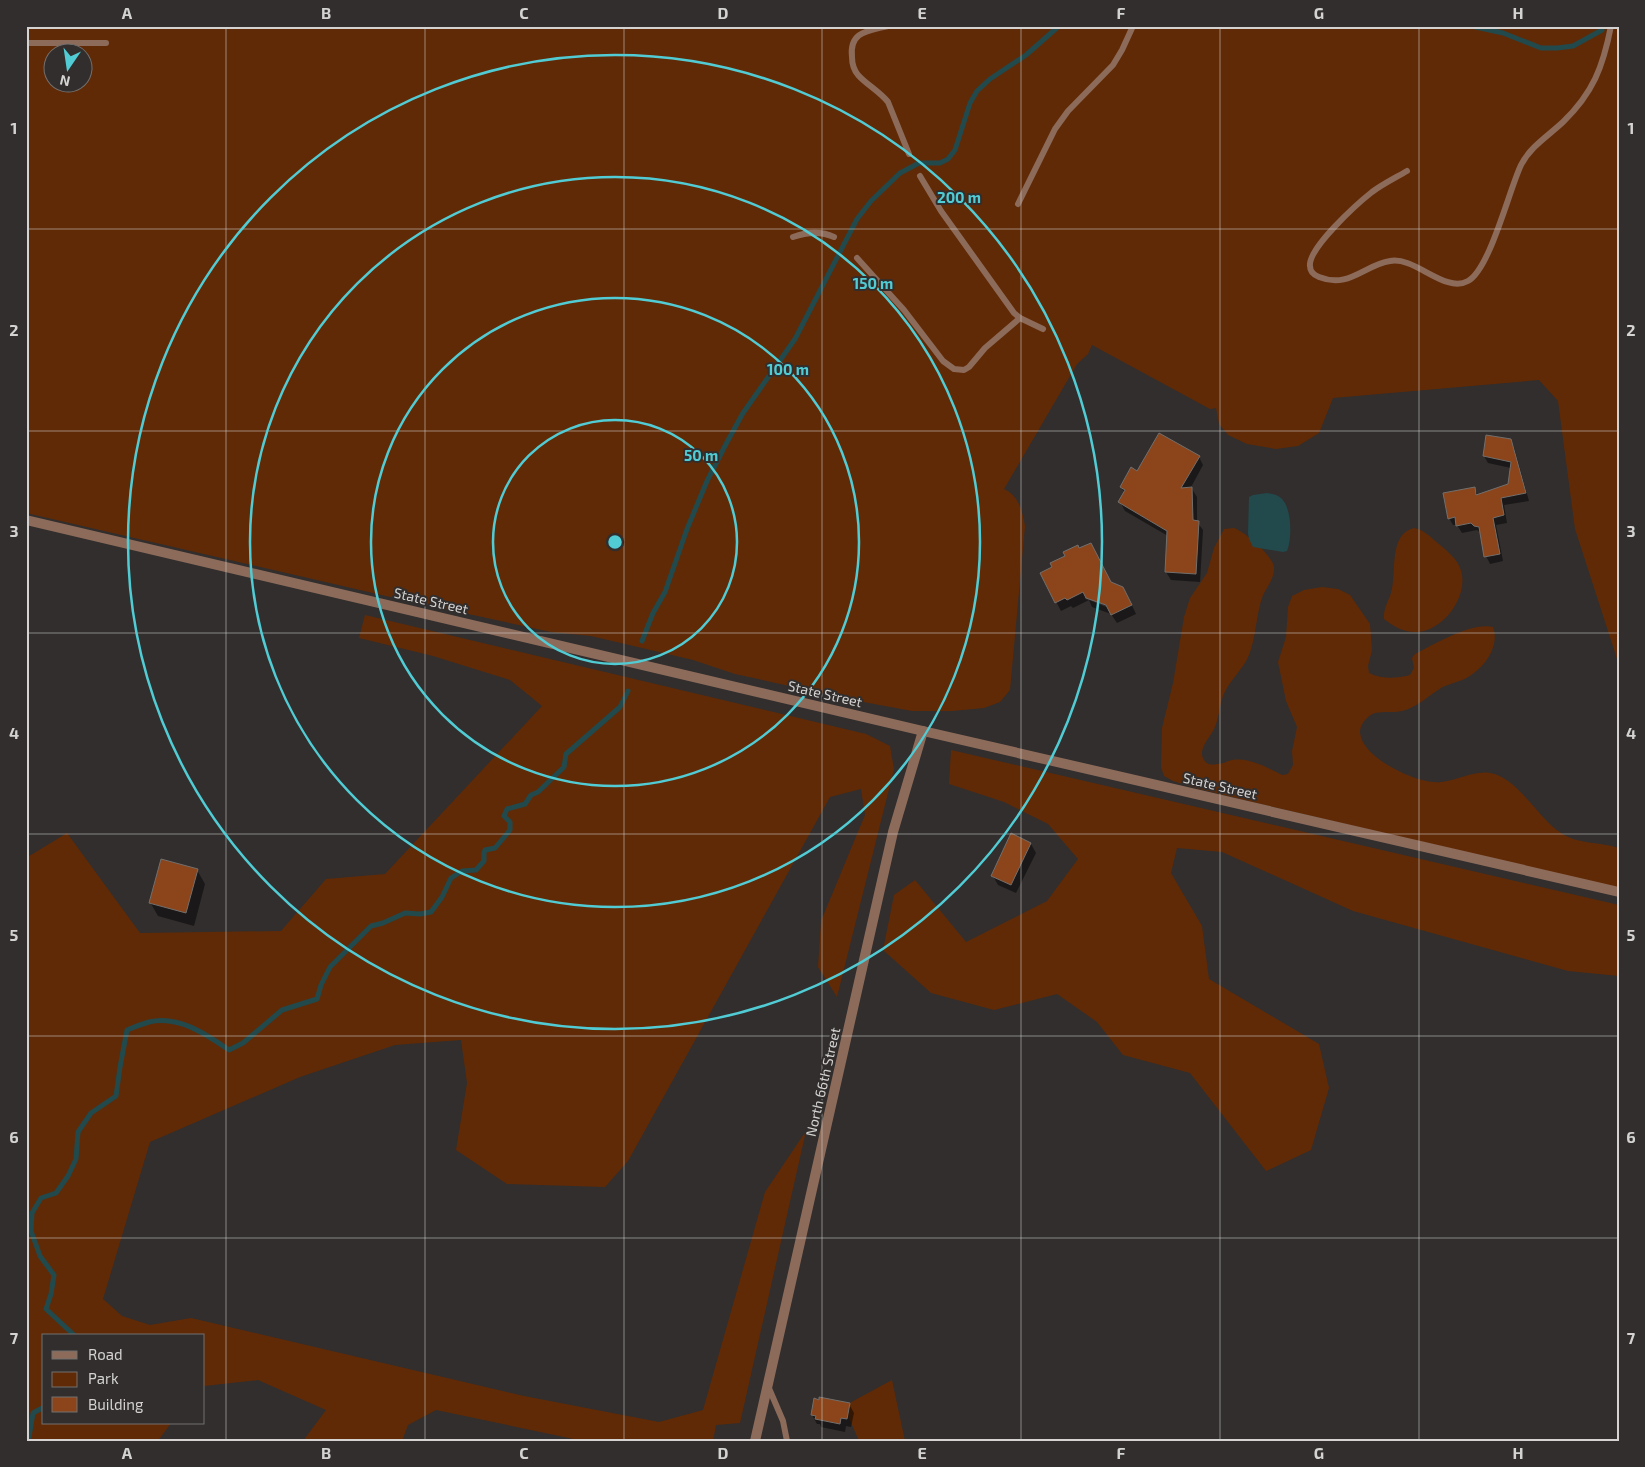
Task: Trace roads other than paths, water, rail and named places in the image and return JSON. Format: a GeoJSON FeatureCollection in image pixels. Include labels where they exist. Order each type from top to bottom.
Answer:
{"type":"FeatureCollection","features":[{"type":"Feature","properties":{"kind":"street","name":"State Street"},"geometry":{"type":"LineString","coordinates":[[26,520],[922,731],[1619,892]]}},
{"type":"Feature","properties":{"kind":"street","name":"North 66th Street"},"geometry":{"type":"LineString","coordinates":[[755,1441],[893,832],[922,731]]}},
{"type":"Feature","properties":{"kind":"lane"},"geometry":{"type":"LineString","coordinates":[[888,26],[862,33],[854,39],[851,48],[853,66],[856,73],[888,102],[909,154]]}},
{"type":"Feature","properties":{"kind":"lane"},"geometry":{"type":"LineString","coordinates":[[1018,204],[1058,124],[1068,111],[1113,65],[1133,26]]}},
{"type":"Feature","properties":{"kind":"lane"},"geometry":{"type":"LineString","coordinates":[[1408,171],[1382,185],[1363,199],[1323,240],[1310,262],[1310,269],[1315,275],[1332,280],[1343,280],[1362,274],[1383,262],[1395,260],[1412,265],[1450,282],[1464,283],[1470,280],[1476,274],[1486,256],[1525,158],[1577,106],[1594,82],[1604,58],[1611,26]]}},
{"type":"Feature","properties":{"kind":"lane"},"geometry":{"type":"LineString","coordinates":[[26,43],[106,43]]}},
{"type":"Feature","properties":{"kind":"lane"},"geometry":{"type":"LineString","coordinates":[[920,176],[941,211],[1014,313],[1043,329]]}},
{"type":"Feature","properties":{"kind":"lane"},"geometry":{"type":"LineString","coordinates":[[793,237],[816,232],[834,237]]}},
{"type":"Feature","properties":{"kind":"lane"},"geometry":{"type":"LineString","coordinates":[[857,258],[904,310],[942,361],[954,369],[964,370],[969,367],[986,348],[1020,318]]}},
{"type":"Feature","properties":{"kind":"lane"},"geometry":{"type":"LineString","coordinates":[[768,1385],[788,1441]]}},
{"type":"Feature","properties":{"kind":"water"},"geometry":{"type":"Polygon","coordinates":[[[1267,493],[1280,498],[1288,510],[1290,532],[1287,551],[1253,547],[1249,539],[1249,497],[1267,493]]]}},
{"type":"Feature","properties":{"kind":"waterway"},"geometry":{"type":"LineString","coordinates":[[642,641],[653,613],[665,592],[687,529],[707,481],[743,413],[795,339],[857,219],[871,201],[900,173],[919,163],[940,163],[948,159],[955,150],[970,103],[977,91],[990,79],[1026,55],[1059,26]]}},
{"type":"Feature","properties":{"kind":"waterway"},"geometry":{"type":"LineString","coordinates":[[1471,26],[1503,33],[1541,48],[1573,46],[1602,30]]}},
{"type":"Feature","properties":{"kind":"waterway"},"geometry":{"type":"LineString","coordinates":[[73,1334],[46,1309],[54,1275],[40,1256],[31,1231],[32,1213],[41,1198],[56,1193],[68,1176],[76,1159],[78,1132],[91,1113],[116,1096],[127,1030],[149,1022],[171,1021],[191,1027],[229,1050],[243,1043],[282,1010],[317,999],[321,985],[330,967],[371,926],[405,913],[420,914],[431,912],[442,897],[451,878],[462,871],[476,870],[484,861],[485,850],[495,848],[510,830],[510,822],[504,816],[507,809],[525,804],[531,795],[538,792],[564,767],[566,754],[620,707],[628,691]]}},
{"type":"Feature","properties":{"kind":"waterway"},"geometry":{"type":"LineString","coordinates":[[26,1440],[29,1437],[33,1413],[42,1408]]}}]}
